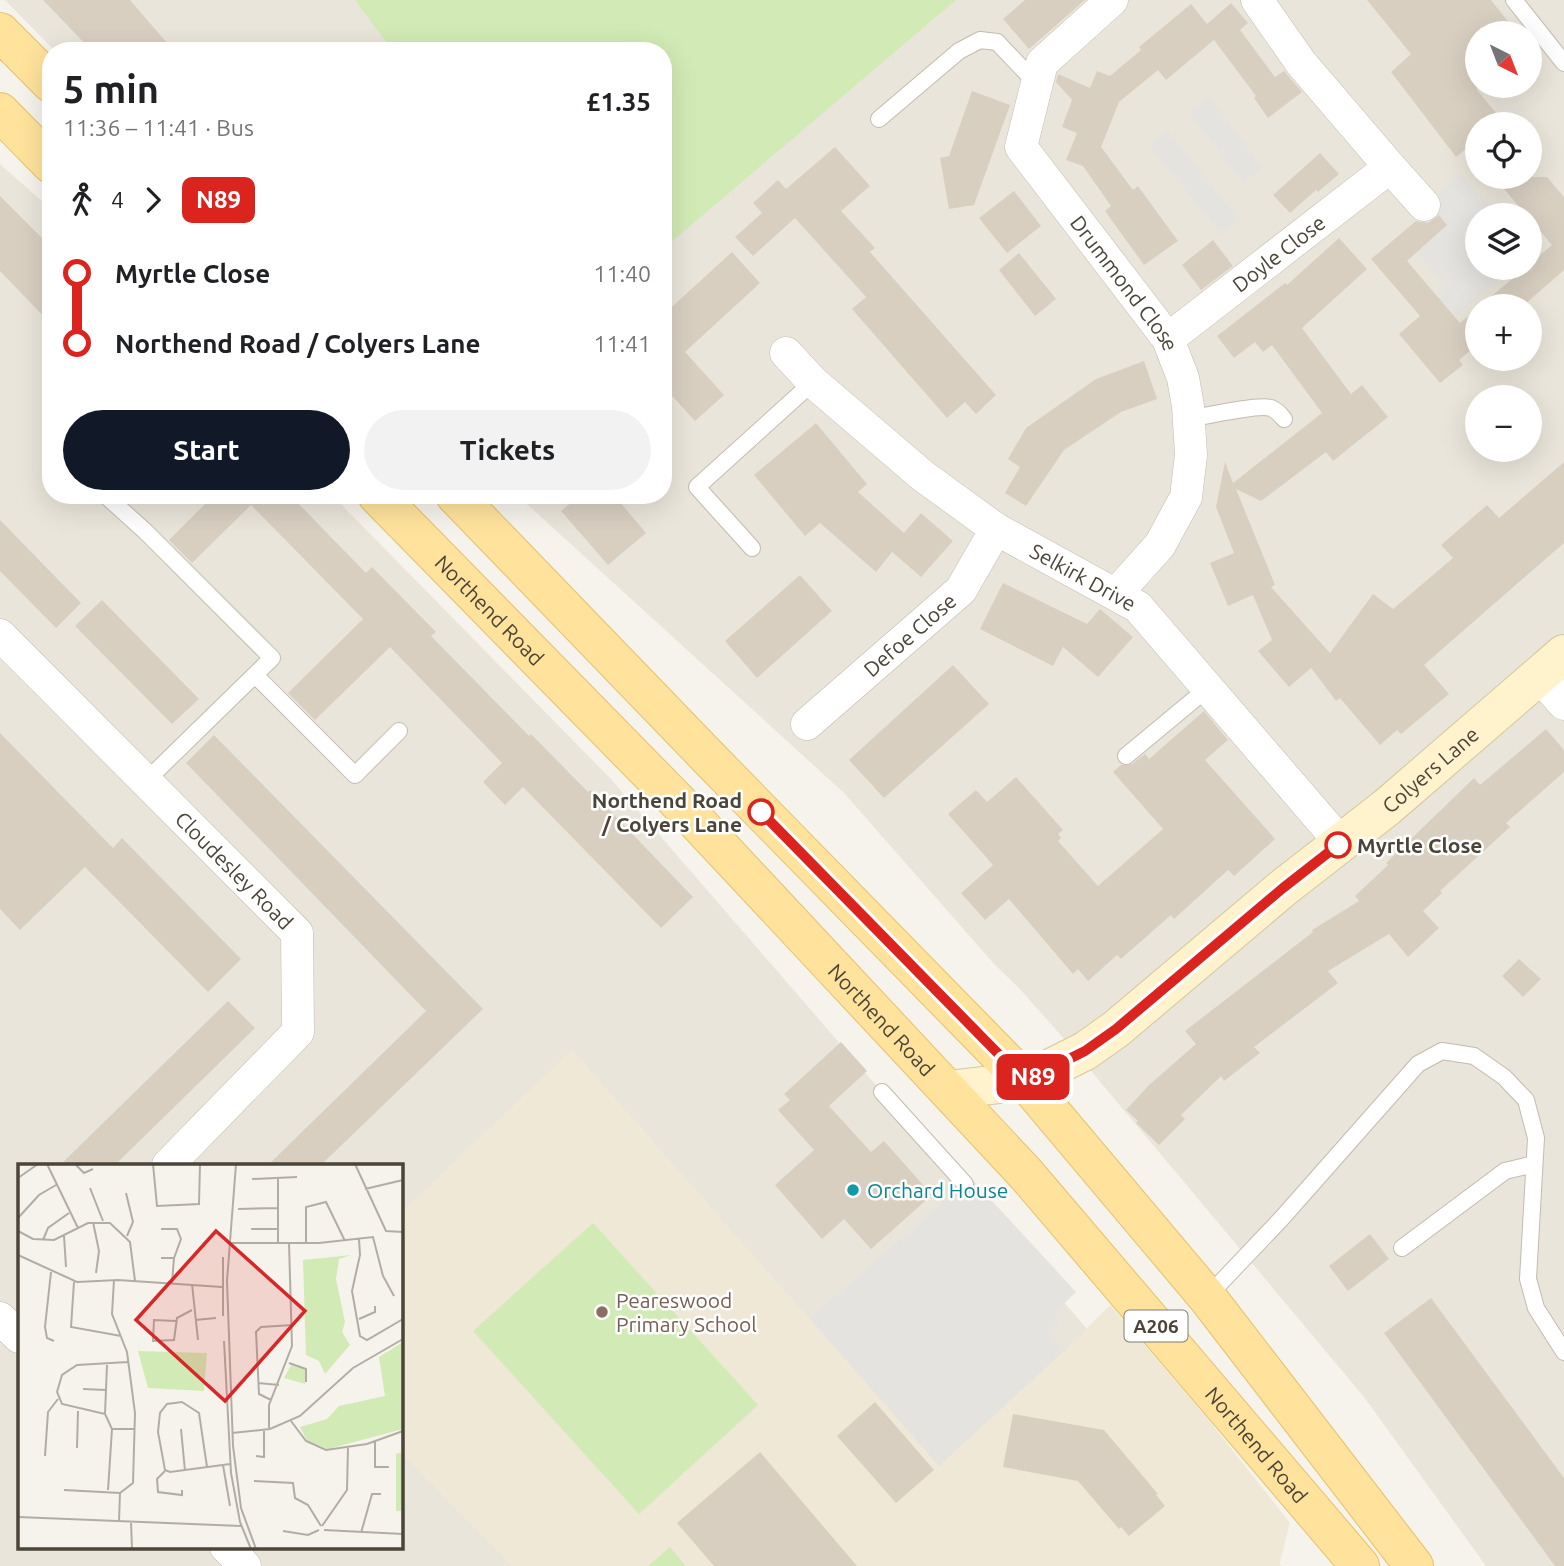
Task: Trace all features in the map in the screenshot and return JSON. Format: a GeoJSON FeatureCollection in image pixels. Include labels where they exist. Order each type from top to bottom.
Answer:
{"type":"FeatureCollection","features":[{"type":"Feature","properties":{"kind":"main road"},"geometry":{"type":"LineString","coordinates":[[0,32],[42,74]]}},
{"type":"Feature","properties":{"kind":"main road"},"geometry":{"type":"LineString","coordinates":[[0,112],[42,155]]}},
{"type":"Feature","properties":{"kind":"main road","name":"Northend Road"},"geometry":{"type":"LineString","coordinates":[[386,504],[682,806],[948,1090],[1090,1247],[1350,1562]]}},
{"type":"Feature","properties":{"kind":"main road","name":"A206"},"geometry":{"type":"LineString","coordinates":[[464,504],[1025,1081],[1207,1297],[1414,1566]]}},
{"type":"Feature","properties":{"kind":"street","name":"Drummond Close"},"geometry":{"type":"LineString","coordinates":[[1112,0],[1042,63],[1021,147],[1168,340],[1183,379],[1191,455],[1186,497],[1160,545],[1116,594]]}},
{"type":"Feature","properties":{"kind":"street"},"geometry":{"type":"LineString","coordinates":[[1257,0],[1301,63],[1424,205]]}},
{"type":"Feature","properties":{"kind":"street","name":"Doyle Close"},"geometry":{"type":"LineString","coordinates":[[1168,340],[1390,167]]}},
{"type":"Feature","properties":{"kind":"street","name":"Selkirk Drive"},"geometry":{"type":"LineString","coordinates":[[786,353],[813,382],[923,476],[996,529],[1138,607],[1341,843]]}},
{"type":"Feature","properties":{"kind":"street","name":"Defoe Close"},"geometry":{"type":"LineString","coordinates":[[807,724],[961,590],[996,529]]}},
{"type":"Feature","properties":{"kind":"street","name":"Cloudesley Road"},"geometry":{"type":"LineString","coordinates":[[0,635],[297,933],[298,1032],[169,1164]]}},
{"type":"Feature","properties":{"kind":"street"},"geometry":{"type":"LineString","coordinates":[[1552,665],[1564,704]]}},
{"type":"Feature","properties":{"kind":"street","name":"Colyers Lane"},"geometry":{"type":"LineString","coordinates":[[948,1090],[1025,1081],[1085,1051],[1116,1029],[1283,888],[1387,807],[1552,665]]}},
{"type":"Feature","properties":{"kind":"street"},"geometry":{"type":"LineString","coordinates":[[227,1548],[245,1566]]}},
{"type":"Feature","properties":{"kind":"lane"},"geometry":{"type":"LineString","coordinates":[[1514,0],[1564,63]]}},
{"type":"Feature","properties":{"kind":"lane"},"geometry":{"type":"LineString","coordinates":[[879,119],[959,51],[980,40],[997,42],[1037,83]]}},
{"type":"Feature","properties":{"kind":"lane"},"geometry":{"type":"LineString","coordinates":[[752,548],[697,488],[813,382]]}},
{"type":"Feature","properties":{"kind":"lane"},"geometry":{"type":"LineString","coordinates":[[1189,419],[1257,406],[1272,408],[1284,419]]}},
{"type":"Feature","properties":{"kind":"lane"},"geometry":{"type":"LineString","coordinates":[[115,504],[272,658],[146,781]]}},
{"type":"Feature","properties":{"kind":"lane"},"geometry":{"type":"LineString","coordinates":[[255,676],[355,775],[398,731]]}},
{"type":"Feature","properties":{"kind":"lane"},"geometry":{"type":"LineString","coordinates":[[1126,756],[1208,688]]}},
{"type":"Feature","properties":{"kind":"lane"},"geometry":{"type":"LineString","coordinates":[[1207,1297],[1282,1218],[1418,1064],[1442,1051],[1474,1056],[1504,1077],[1526,1100],[1536,1138],[1528,1279],[1536,1308],[1564,1352]]}},
{"type":"Feature","properties":{"kind":"lane"},"geometry":{"type":"LineString","coordinates":[[882,1092],[965,1184]]}},
{"type":"Feature","properties":{"kind":"lane"},"geometry":{"type":"LineString","coordinates":[[1402,1248],[1505,1171],[1534,1164]]}},
{"type":"Feature","properties":{"kind":"shaded area"},"geometry":{"type":"Polygon","coordinates":[[[5,0],[1564,0],[1564,1566],[1486,1566],[1364,1397],[1066,1041],[995,965],[844,793],[527,504],[672,504],[672,42],[46,42],[5,0]]]}},
{"type":"Feature","properties":{"kind":"shaded area"},"geometry":{"type":"Polygon","coordinates":[[[1209,96],[1263,168],[1243,183],[1188,111],[1209,96]]]}},
{"type":"Feature","properties":{"kind":"shaded area"},"geometry":{"type":"Polygon","coordinates":[[[1168,131],[1239,219],[1221,234],[1149,145],[1168,131]]]}},
{"type":"Feature","properties":{"kind":"shaded area"},"geometry":{"type":"Polygon","coordinates":[[[0,164],[42,201],[42,504],[341,504],[610,778],[1139,1389],[1281,1566],[0,1566],[0,164]]]}},
{"type":"Feature","properties":{"kind":"shaded area"},"geometry":{"type":"Polygon","coordinates":[[[1461,174],[1465,179],[1465,189],[1474,189],[1486,203],[1465,203],[1465,280],[1498,280],[1482,294],[1465,294],[1465,309],[1451,321],[1432,299],[1446,286],[1417,252],[1436,236],[1416,213],[1461,174]]]}},
{"type":"Feature","properties":{"kind":"shaded area","name":"Peareswood Primary School"},"geometry":{"type":"Polygon","coordinates":[[[572,1050],[939,1466],[1110,1305],[1203,1413],[1290,1523],[1279,1566],[512,1566],[402,1454],[402,1212],[572,1050]]]}},
{"type":"Feature","properties":{"kind":"shaded area"},"geometry":{"type":"Polygon","coordinates":[[[971,1178],[1076,1292],[1054,1313],[1060,1321],[1048,1332],[1065,1350],[939,1466],[810,1318],[971,1178]]]}},
{"type":"Feature","properties":{"kind":"green space"},"geometry":{"type":"Polygon","coordinates":[[[355,0],[956,0],[672,241],[672,42],[386,42],[355,0]]]}},
{"type":"Feature","properties":{"kind":"green space"},"geometry":{"type":"Polygon","coordinates":[[[593,1223],[758,1405],[639,1514],[473,1331],[593,1223]]]}},
{"type":"Feature","properties":{"kind":"green space"},"geometry":{"type":"Polygon","coordinates":[[[670,1547],[686,1566],[648,1566],[670,1547]]]}},
{"type":"Feature","properties":{"kind":"building"},"geometry":{"type":"Polygon","coordinates":[[[43,0],[130,0],[166,42],[83,42],[43,0]]]}},
{"type":"Feature","properties":{"kind":"building"},"geometry":{"type":"Polygon","coordinates":[[[1025,0],[1085,0],[1029,49],[1003,19],[1025,0]]]}},
{"type":"Feature","properties":{"kind":"building"},"geometry":{"type":"Polygon","coordinates":[[[1367,0],[1491,0],[1508,21],[1465,21],[1465,98],[1484,98],[1495,112],[1465,112],[1465,150],[1456,157],[1391,72],[1411,54],[1367,0]]]}},
{"type":"Feature","properties":{"kind":"building"},"geometry":{"type":"Polygon","coordinates":[[[1231,3],[1248,23],[1240,30],[1275,77],[1284,71],[1302,92],[1268,118],[1254,98],[1256,96],[1214,40],[1166,80],[1158,70],[1119,102],[1101,147],[1133,190],[1138,186],[1178,241],[1144,265],[1105,211],[1111,206],[1083,166],[1066,160],[1077,133],[1062,127],[1072,100],[1056,82],[1058,74],[1090,88],[1097,71],[1110,76],[1141,50],[1139,47],[1191,4],[1207,24],[1231,3]]]}},
{"type":"Feature","properties":{"kind":"building"},"geometry":{"type":"Polygon","coordinates":[[[972,91],[1010,105],[974,205],[949,209],[940,158],[949,156],[972,91]]]}},
{"type":"Feature","properties":{"kind":"building"},"geometry":{"type":"Polygon","coordinates":[[[835,147],[870,186],[841,211],[875,248],[870,252],[996,395],[976,414],[965,402],[947,418],[852,309],[866,297],[795,218],[753,256],[735,237],[762,213],[753,203],[778,180],[786,189],[835,147]]]}},
{"type":"Feature","properties":{"kind":"building"},"geometry":{"type":"Polygon","coordinates":[[[1320,153],[1339,174],[1290,213],[1273,195],[1320,153]]]}},
{"type":"Feature","properties":{"kind":"building"},"geometry":{"type":"Polygon","coordinates":[[[1542,177],[1547,177],[1564,197],[1564,270],[1537,294],[1494,294],[1511,280],[1542,280],[1542,254],[1552,245],[1542,233],[1542,203],[1516,203],[1504,189],[1542,189],[1542,177]]]}},
{"type":"Feature","properties":{"kind":"building"},"geometry":{"type":"Polygon","coordinates":[[[1014,191],[1041,226],[1007,253],[979,218],[1014,191]]]}},
{"type":"Feature","properties":{"kind":"building"},"geometry":{"type":"Polygon","coordinates":[[[0,196],[42,238],[42,315],[0,271],[0,196]]]}},
{"type":"Feature","properties":{"kind":"building"},"geometry":{"type":"Polygon","coordinates":[[[1439,215],[1447,225],[1407,261],[1460,323],[1465,319],[1465,355],[1459,360],[1463,365],[1440,383],[1399,334],[1420,316],[1371,259],[1416,221],[1428,223],[1439,215]]]}},
{"type":"Feature","properties":{"kind":"building"},"geometry":{"type":"Polygon","coordinates":[[[1339,238],[1367,269],[1302,328],[1351,394],[1362,385],[1388,417],[1333,461],[1326,452],[1261,501],[1236,489],[1275,585],[1271,587],[1330,653],[1373,594],[1393,609],[1453,558],[1441,545],[1487,505],[1499,518],[1564,462],[1564,543],[1424,665],[1449,694],[1401,734],[1397,730],[1380,745],[1340,698],[1336,701],[1311,668],[1289,687],[1258,651],[1272,640],[1253,595],[1228,606],[1210,563],[1234,553],[1216,507],[1225,462],[1233,483],[1322,413],[1272,345],[1263,352],[1255,342],[1234,358],[1217,336],[1285,283],[1287,285],[1339,238]]]}},
{"type":"Feature","properties":{"kind":"building"},"geometry":{"type":"Polygon","coordinates":[[[1213,240],[1233,266],[1201,290],[1182,265],[1213,240]]]}},
{"type":"Feature","properties":{"kind":"building"},"geometry":{"type":"Polygon","coordinates":[[[732,252],[760,283],[685,352],[724,395],[695,421],[672,396],[672,307],[732,252]]]}},
{"type":"Feature","properties":{"kind":"building"},"geometry":{"type":"Polygon","coordinates":[[[1019,253],[1056,299],[1035,316],[999,270],[1019,253]]]}},
{"type":"Feature","properties":{"kind":"building"},"geometry":{"type":"Polygon","coordinates":[[[1144,361],[1157,399],[1121,412],[1064,450],[1026,506],[1005,493],[1020,467],[1008,459],[1026,428],[1096,379],[1144,361]]]}},
{"type":"Feature","properties":{"kind":"building"},"geometry":{"type":"Polygon","coordinates":[[[816,423],[867,484],[858,492],[904,533],[921,513],[953,541],[921,577],[892,552],[876,572],[820,523],[805,536],[754,475],[816,423]]]}},
{"type":"Feature","properties":{"kind":"building"},"geometry":{"type":"Polygon","coordinates":[[[205,504],[299,504],[366,573],[372,567],[436,632],[431,636],[529,736],[531,734],[588,792],[590,790],[693,897],[661,928],[523,787],[505,805],[483,782],[502,763],[390,647],[315,720],[288,693],[363,619],[251,505],[192,563],[169,540],[205,504]]]}},
{"type":"Feature","properties":{"kind":"building"},"geometry":{"type":"Polygon","coordinates":[[[569,504],[622,504],[646,533],[608,565],[561,511],[569,504]]]}},
{"type":"Feature","properties":{"kind":"building"},"geometry":{"type":"Polygon","coordinates":[[[0,520],[81,603],[56,628],[0,571],[0,520]]]}},
{"type":"Feature","properties":{"kind":"building"},"geometry":{"type":"Polygon","coordinates":[[[800,575],[832,611],[757,678],[725,641],[800,575]]]}},
{"type":"Feature","properties":{"kind":"building"},"geometry":{"type":"Polygon","coordinates":[[[1003,583],[1087,624],[1100,609],[1133,637],[1098,677],[1063,647],[1053,666],[980,629],[1003,583]]]}},
{"type":"Feature","properties":{"kind":"building"},"geometry":{"type":"Polygon","coordinates":[[[102,600],[199,699],[172,724],[75,626],[102,600]]]}},
{"type":"Feature","properties":{"kind":"building"},"geometry":{"type":"Polygon","coordinates":[[[953,665],[989,704],[884,798],[849,760],[953,665]]]}},
{"type":"Feature","properties":{"kind":"building"},"geometry":{"type":"Polygon","coordinates":[[[1204,711],[1228,740],[1205,760],[1275,839],[1234,876],[1228,870],[1174,919],[1171,915],[1121,959],[1117,955],[1088,981],[1078,969],[1073,974],[1009,899],[985,920],[961,893],[993,865],[948,814],[976,790],[987,802],[1016,777],[1063,830],[1058,834],[1061,838],[1058,841],[1098,886],[1163,829],[1113,772],[1121,765],[1132,764],[1145,754],[1149,759],[1204,711]]]}},
{"type":"Feature","properties":{"kind":"building"},"geometry":{"type":"Polygon","coordinates":[[[1546,729],[1564,750],[1564,772],[1506,823],[1510,827],[1440,891],[1442,893],[1423,911],[1439,928],[1408,957],[1389,934],[1328,971],[1338,983],[1254,1047],[1260,1053],[1224,1081],[1221,1076],[1181,1115],[1185,1119],[1159,1145],[1136,1123],[1138,1121],[1126,1110],[1149,1085],[1196,1044],[1185,1031],[1313,932],[1312,930],[1359,901],[1355,896],[1474,778],[1480,785],[1546,729]]]}},
{"type":"Feature","properties":{"kind":"building"},"geometry":{"type":"Polygon","coordinates":[[[0,733],[113,848],[122,838],[241,959],[208,992],[85,867],[20,930],[0,909],[0,733]]]}},
{"type":"Feature","properties":{"kind":"building"},"geometry":{"type":"Polygon","coordinates":[[[214,735],[483,1009],[322,1164],[269,1164],[426,1011],[186,763],[214,735]]]}},
{"type":"Feature","properties":{"kind":"building"},"geometry":{"type":"Polygon","coordinates":[[[1519,959],[1541,979],[1523,997],[1502,976],[1519,959]]]}},
{"type":"Feature","properties":{"kind":"building"},"geometry":{"type":"Polygon","coordinates":[[[228,1001],[255,1028],[116,1164],[61,1164],[228,1001]]]}},
{"type":"Feature","properties":{"kind":"building","name":"Orchard House"},"geometry":{"type":"Polygon","coordinates":[[[841,1042],[867,1071],[829,1106],[871,1152],[884,1141],[932,1195],[871,1249],[844,1219],[822,1239],[775,1185],[814,1150],[778,1110],[790,1100],[784,1094],[841,1042]]]}},
{"type":"Feature","properties":{"kind":"building"},"geometry":{"type":"Polygon","coordinates":[[[1370,1234],[1389,1259],[1348,1291],[1329,1266],[1370,1234]]]}},
{"type":"Feature","properties":{"kind":"building"},"geometry":{"type":"Polygon","coordinates":[[[1431,1298],[1564,1478],[1564,1566],[1555,1566],[1384,1333],[1431,1298]]]}},
{"type":"Feature","properties":{"kind":"building"},"geometry":{"type":"Polygon","coordinates":[[[875,1402],[934,1470],[896,1503],[837,1436],[875,1402]]]}},
{"type":"Feature","properties":{"kind":"building"},"geometry":{"type":"Polygon","coordinates":[[[1013,1414],[1104,1430],[1165,1506],[1129,1536],[1121,1527],[1119,1529],[1078,1481],[1003,1467],[1013,1414]]]}},
{"type":"Feature","properties":{"kind":"building"},"geometry":{"type":"Polygon","coordinates":[[[760,1452],[857,1566],[714,1566],[677,1523],[760,1452]]]}},
{"type":"Feature","properties":{"kind":"bus line","name":"N89"},"geometry":{"type":"LineString","coordinates":[[761,812],[1025,1081],[1085,1051],[1116,1029],[1338,845]]}},
{"type":"Feature","properties":{"kind":"place","name":"Northend Road / Colyers Lane"},"geometry":{"type":"Point","coordinates":[761,812]}},
{"type":"Feature","properties":{"kind":"place","name":"Myrtle Close"},"geometry":{"type":"Point","coordinates":[1338,845]}},
{"type":"Feature","properties":{"kind":"place","name":"Orchard House"},"geometry":{"type":"Point","coordinates":[853,1190]}},
{"type":"Feature","properties":{"kind":"place","name":"Peareswood Primary School"},"geometry":{"type":"Point","coordinates":[602,1312]}}]}
